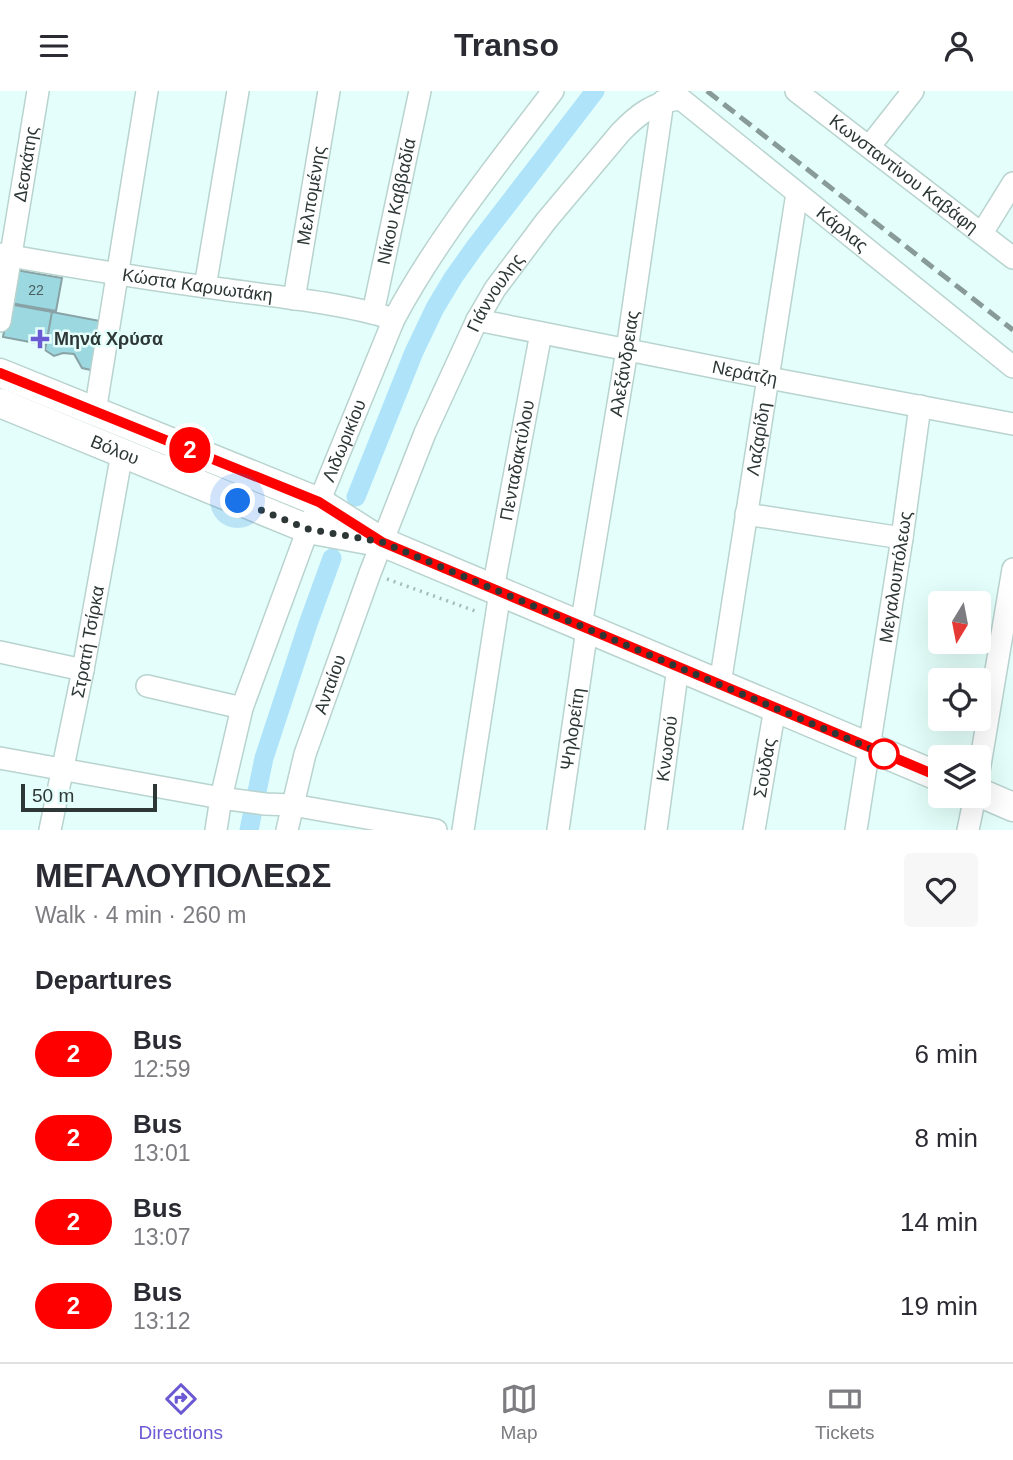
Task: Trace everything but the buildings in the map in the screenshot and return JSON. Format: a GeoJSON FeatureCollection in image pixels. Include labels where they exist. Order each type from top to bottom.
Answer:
{"type":"FeatureCollection","features":[{"type":"Feature","properties":{"kind":"main road","name":"Βόλου"},"geometry":{"type":"LineString","coordinates":[[0,373],[319,502],[382,542]]}},
{"type":"Feature","properties":{"kind":"main road","name":"Βόλου"},"geometry":{"type":"LineString","coordinates":[[0,403],[308,529],[382,542]]}},
{"type":"Feature","properties":{"kind":"main road"},"geometry":{"type":"LineString","coordinates":[[382,542],[928,772]]}},
{"type":"Feature","properties":{"kind":"main road"},"geometry":{"type":"LineString","coordinates":[[991,798],[1013,807]]}},
{"type":"Feature","properties":{"kind":"street","name":"Δεσκάτης"},"geometry":{"type":"LineString","coordinates":[[0,321],[6,255],[38,91]]}},
{"type":"Feature","properties":{"kind":"street"},"geometry":{"type":"LineString","coordinates":[[95,412],[147,91]]}},
{"type":"Feature","properties":{"kind":"street"},"geometry":{"type":"LineString","coordinates":[[205,287],[239,91]]}},
{"type":"Feature","properties":{"kind":"street","name":"Μελπομένης"},"geometry":{"type":"LineString","coordinates":[[294,299],[328,91]]}},
{"type":"Feature","properties":{"kind":"street","name":"Νίκου Καββαδία"},"geometry":{"type":"LineString","coordinates":[[373,313],[421,91]]}},
{"type":"Feature","properties":{"kind":"street","name":"Λιδωρικίου"},"geometry":{"type":"LineString","coordinates":[[216,830],[242,708],[308,529],[394,319],[458,214],[553,91]]}},
{"type":"Feature","properties":{"kind":"street","name":"Κωνσταντίνου Καβάφη"},"geometry":{"type":"LineString","coordinates":[[796,91],[820,98],[869,147],[1013,258]]}},
{"type":"Feature","properties":{"kind":"street"},"geometry":{"type":"LineString","coordinates":[[869,147],[913,91]]}},
{"type":"Feature","properties":{"kind":"street","name":"Κάρλας"},"geometry":{"type":"LineString","coordinates":[[671,97],[1013,367]]}},
{"type":"Feature","properties":{"kind":"street","name":"Γιάννουλης"},"geometry":{"type":"LineString","coordinates":[[382,542],[425,433],[477,320],[495,289],[546,221],[620,133],[637,116],[671,97]]}},
{"type":"Feature","properties":{"kind":"street","name":"Αλεξάνδρειας"},"geometry":{"type":"LineString","coordinates":[[584,627],[627,350],[671,97]]}},
{"type":"Feature","properties":{"kind":"street"},"geometry":{"type":"LineString","coordinates":[[982,233],[1013,183]]}},
{"type":"Feature","properties":{"kind":"street","name":"Λαζαρίδη"},"geometry":{"type":"LineString","coordinates":[[720,684],[797,194]]}},
{"type":"Feature","properties":{"kind":"street","name":"Κώστα Καρυωτάκη"},"geometry":{"type":"LineString","coordinates":[[6,255],[294,299],[394,319]]}},
{"type":"Feature","properties":{"kind":"street","name":"Νεράτζη"},"geometry":{"type":"LineString","coordinates":[[477,320],[1013,424]]}},
{"type":"Feature","properties":{"kind":"street","name":"Πενταδακτύλου"},"geometry":{"type":"LineString","coordinates":[[463,830],[496,590],[541,333]]}},
{"type":"Feature","properties":{"kind":"street","name":"Μεγαλουπόλεως"},"geometry":{"type":"LineString","coordinates":[[856,830],[920,406]]}},
{"type":"Feature","properties":{"kind":"street","name":"Στρατή Τσίρκα"},"geometry":{"type":"LineString","coordinates":[[50,830],[83,670],[122,453]]}},
{"type":"Feature","properties":{"kind":"street"},"geometry":{"type":"LineString","coordinates":[[746,514],[902,538]]}},
{"type":"Feature","properties":{"kind":"street","name":"Ανταίου"},"geometry":{"type":"LineString","coordinates":[[287,830],[305,754],[382,542]]}},
{"type":"Feature","properties":{"kind":"street"},"geometry":{"type":"LineString","coordinates":[[983,745],[1013,569]]}},
{"type":"Feature","properties":{"kind":"street","name":"Ψηλορείτη"},"geometry":{"type":"LineString","coordinates":[[558,830],[584,627]]}},
{"type":"Feature","properties":{"kind":"street"},"geometry":{"type":"LineString","coordinates":[[0,652],[83,670]]}},
{"type":"Feature","properties":{"kind":"street","name":"Κνωσού"},"geometry":{"type":"LineString","coordinates":[[656,830],[678,667]]}},
{"type":"Feature","properties":{"kind":"street"},"geometry":{"type":"LineString","coordinates":[[147,686],[242,708]]}},
{"type":"Feature","properties":{"kind":"street","name":"Σούδας"},"geometry":{"type":"LineString","coordinates":[[754,830],[775,708]]}},
{"type":"Feature","properties":{"kind":"street"},"geometry":{"type":"LineString","coordinates":[[0,758],[221,798],[292,805],[359,823],[436,830]]}},
{"type":"Feature","properties":{"kind":"street"},"geometry":{"type":"LineString","coordinates":[[968,830],[973,808]]}},
{"type":"Feature","properties":{"kind":"waterway"},"geometry":{"type":"LineString","coordinates":[[356,497],[414,352],[435,308],[475,247],[595,91]]}},
{"type":"Feature","properties":{"kind":"waterway"},"geometry":{"type":"LineString","coordinates":[[249,830],[264,758],[332,558]]}},
{"type":"Feature","properties":{"kind":"railway"},"geometry":{"type":"LineString","coordinates":[[707,91],[1013,330]]}},
{"type":"Feature","properties":{"kind":"bus line","name":"2"},"geometry":{"type":"LineString","coordinates":[[0,373],[319,502],[382,542],[928,772]]}},
{"type":"Feature","properties":{"kind":"place","name":"Μηνά Χρύσα"},"geometry":{"type":"Point","coordinates":[40,339]}},
{"type":"Feature","properties":{"kind":"route"},"geometry":{"type":"LineString","coordinates":[[238,501],[308,529],[382,542],[884,754]]}}]}
